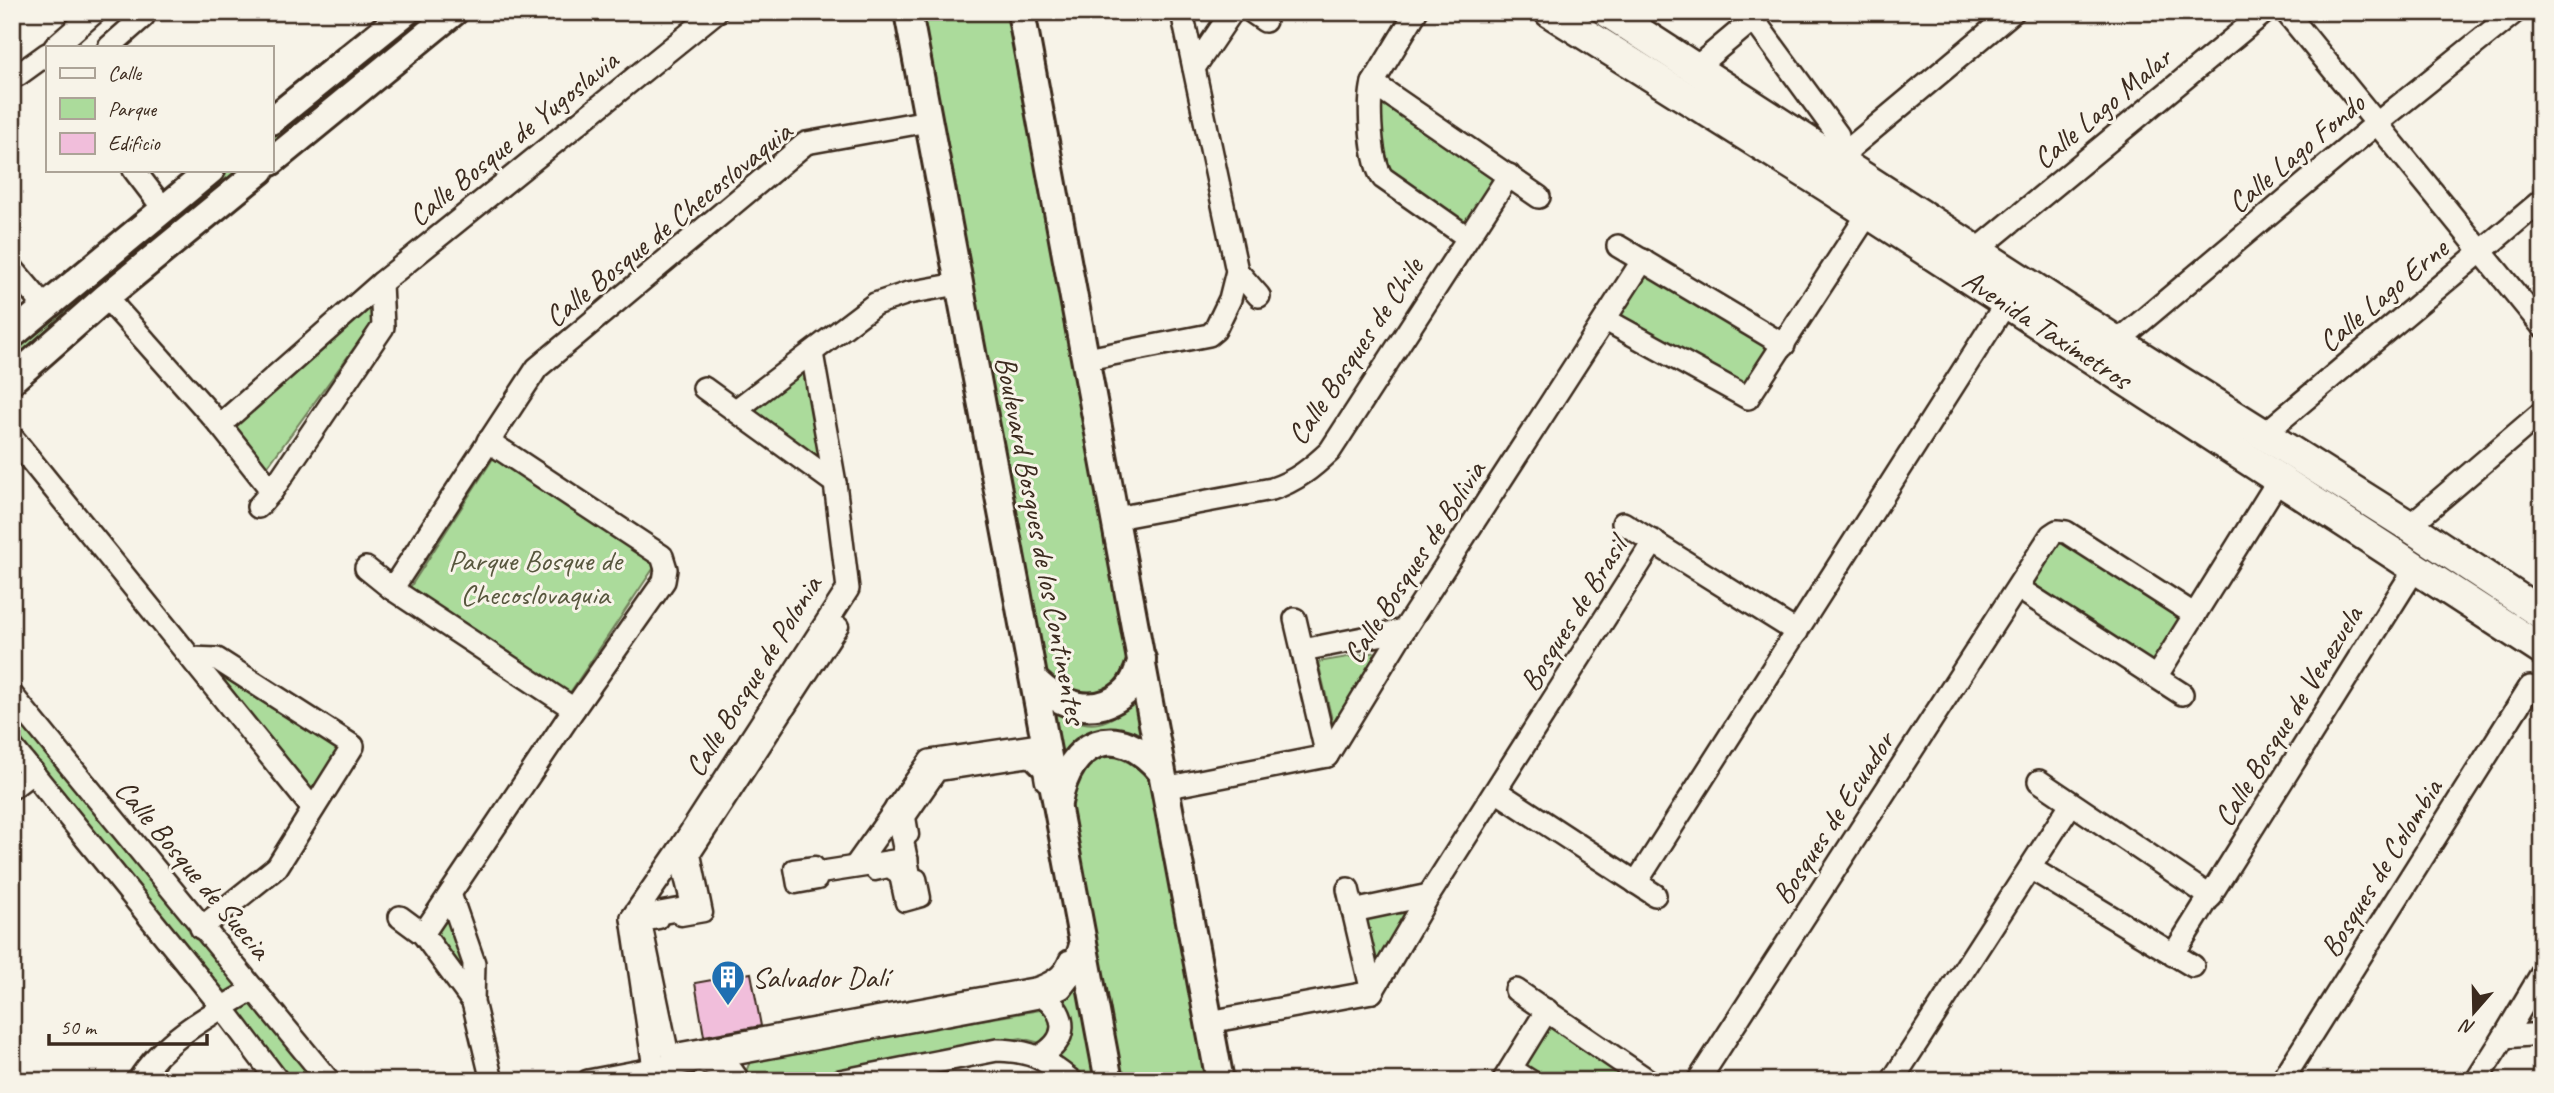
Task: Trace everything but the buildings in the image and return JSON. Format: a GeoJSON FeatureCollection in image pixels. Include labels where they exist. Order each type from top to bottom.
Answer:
{"type":"FeatureCollection","features":[{"type":"Feature","properties":{"kind":"main road","name":"Avenida Taxímetros"},"geometry":{"type":"LineString","coordinates":[[1550,12],[1868,214],[2542,650]]}},
{"type":"Feature","properties":{"kind":"main road","name":"Avenida Taxímetros"},"geometry":{"type":"LineString","coordinates":[[1608,12],[2542,614]]}},
{"type":"Feature","properties":{"kind":"main road"},"geometry":{"type":"LineString","coordinates":[[1619,56],[1637,31]]}},
{"type":"Feature","properties":{"kind":"street"},"geometry":{"type":"LineString","coordinates":[[59,46],[95,12],[114,42],[143,17]]}},
{"type":"Feature","properties":{"kind":"street"},"geometry":{"type":"LineString","coordinates":[[273,160],[454,12]]}},
{"type":"Feature","properties":{"kind":"street","name":"Calle Bosque de Yugoslavia"},"geometry":{"type":"LineString","coordinates":[[220,425],[381,283],[716,12]]}},
{"type":"Feature","properties":{"kind":"street","name":"Boulevard Bosques de los Continentes"},"geometry":{"type":"LineString","coordinates":[[908,12],[1110,1081]]}},
{"type":"Feature","properties":{"kind":"street"},"geometry":{"type":"LineString","coordinates":[[1021,12],[1220,1081]]}},
{"type":"Feature","properties":{"kind":"street"},"geometry":{"type":"LineString","coordinates":[[1087,359],[1209,335],[1230,299],[1237,271],[1182,12]]}},
{"type":"Feature","properties":{"kind":"street"},"geometry":{"type":"LineString","coordinates":[[1194,68],[1232,12]]}},
{"type":"Feature","properties":{"kind":"street"},"geometry":{"type":"LineString","coordinates":[[1416,12],[1373,83],[1369,106],[1377,167],[1380,175],[1467,237]]}},
{"type":"Feature","properties":{"kind":"street"},"geometry":{"type":"LineString","coordinates":[[1836,160],[2013,12]]}},
{"type":"Feature","properties":{"kind":"street","name":"Calle Lago Malar"},"geometry":{"type":"LineString","coordinates":[[1977,250],[2265,12]]}},
{"type":"Feature","properties":{"kind":"street"},"geometry":{"type":"LineString","coordinates":[[2286,12],[2542,326]]}},
{"type":"Feature","properties":{"kind":"street","name":"Calle Lago Fondo"},"geometry":{"type":"LineString","coordinates":[[2118,342],[2376,124],[2515,12]]}},
{"type":"Feature","properties":{"kind":"street"},"geometry":{"type":"LineString","coordinates":[[273,119],[398,15]]}},
{"type":"Feature","properties":{"kind":"street"},"geometry":{"type":"LineString","coordinates":[[1694,69],[1754,15],[1838,135],[1836,160]]}},
{"type":"Feature","properties":{"kind":"street"},"geometry":{"type":"LineString","coordinates":[[18,75],[46,57]]}},
{"type":"Feature","properties":{"kind":"street"},"geometry":{"type":"LineString","coordinates":[[1373,83],[1539,197]]}},
{"type":"Feature","properties":{"kind":"street","name":"Calle Bosque de Checoslovaquia"},"geometry":{"type":"LineString","coordinates":[[392,589],[537,368],[806,143],[928,121]]}},
{"type":"Feature","properties":{"kind":"street"},"geometry":{"type":"LineString","coordinates":[[136,172],[163,208]]}},
{"type":"Feature","properties":{"kind":"street"},"geometry":{"type":"LineString","coordinates":[[12,335],[208,172]]}},
{"type":"Feature","properties":{"kind":"street"},"geometry":{"type":"LineString","coordinates":[[12,380],[106,297],[259,172]]}},
{"type":"Feature","properties":{"kind":"street","name":"Calle Bosques de Chile"},"geometry":{"type":"LineString","coordinates":[[1116,518],[1272,489],[1290,483],[1308,472],[1330,451],[1508,175]]}},
{"type":"Feature","properties":{"kind":"street","name":"Calle Lago Erne"},"geometry":{"type":"LineString","coordinates":[[2263,435],[2542,200]]}},
{"type":"Feature","properties":{"kind":"street"},"geometry":{"type":"LineString","coordinates":[[1605,320],[1746,398],[1752,394],[1868,214]]}},
{"type":"Feature","properties":{"kind":"street"},"geometry":{"type":"LineString","coordinates":[[1618,246],[1784,345]]}},
{"type":"Feature","properties":{"kind":"street","name":"Calle Bosques de Bolivia"},"geometry":{"type":"LineString","coordinates":[[1327,756],[1404,629],[1643,260]]}},
{"type":"Feature","properties":{"kind":"street"},"geometry":{"type":"LineString","coordinates":[[12,268],[46,308]]}},
{"type":"Feature","properties":{"kind":"street"},"geometry":{"type":"LineString","coordinates":[[1237,271],[1259,296]]}},
{"type":"Feature","properties":{"kind":"street"},"geometry":{"type":"LineString","coordinates":[[106,297],[220,425],[265,499],[383,327],[381,283]]}},
{"type":"Feature","properties":{"kind":"street"},"geometry":{"type":"LineString","coordinates":[[736,410],[875,304],[908,293],[958,284]]}},
{"type":"Feature","properties":{"kind":"street"},"geometry":{"type":"LineString","coordinates":[[1636,883],[2006,303]]}},
{"type":"Feature","properties":{"kind":"street","name":"Calle Bosque de Polonia"},"geometry":{"type":"LineString","coordinates":[[632,918],[848,589],[835,483],[812,353]]}},
{"type":"Feature","properties":{"kind":"street"},"geometry":{"type":"LineString","coordinates":[[704,388],[835,483]]}},
{"type":"Feature","properties":{"kind":"street"},"geometry":{"type":"LineString","coordinates":[[2409,526],[2542,412]]}},
{"type":"Feature","properties":{"kind":"street"},"geometry":{"type":"LineString","coordinates":[[12,437],[313,809]]}},
{"type":"Feature","properties":{"kind":"street"},"geometry":{"type":"LineString","coordinates":[[423,934],[574,709],[664,581],[666,569],[662,556],[488,441]]}},
{"type":"Feature","properties":{"kind":"street"},"geometry":{"type":"LineString","coordinates":[[2156,677],[2279,479]]}},
{"type":"Feature","properties":{"kind":"street"},"geometry":{"type":"LineString","coordinates":[[1623,523],[1654,541]]}},
{"type":"Feature","properties":{"kind":"street","name":"Bosques de Ecuador"},"geometry":{"type":"LineString","coordinates":[[1698,1081],[2050,535],[2061,531],[2195,615]]}},
{"type":"Feature","properties":{"kind":"street","name":"Bosques de Brasil"},"geometry":{"type":"LineString","coordinates":[[1372,992],[1429,895],[1654,541],[1797,632]]}},
{"type":"Feature","properties":{"kind":"street","name":"Calle Bosque de Venezuela"},"geometry":{"type":"LineString","coordinates":[[2173,955],[2416,567]]}},
{"type":"Feature","properties":{"kind":"street"},"geometry":{"type":"LineString","coordinates":[[366,568],[392,589],[574,709]]}},
{"type":"Feature","properties":{"kind":"street"},"geometry":{"type":"LineString","coordinates":[[2018,588],[2182,694]]}},
{"type":"Feature","properties":{"kind":"street"},"geometry":{"type":"LineString","coordinates":[[1162,779],[1327,756],[1295,619]]}},
{"type":"Feature","properties":{"kind":"street"},"geometry":{"type":"LineString","coordinates":[[840,626],[692,854],[705,913],[643,923],[670,1053],[1035,986],[1053,980],[1065,968],[1072,950],[1047,796],[1042,769],[1030,758],[938,772],[907,817],[922,898],[904,903],[898,875],[889,869],[796,885],[793,868],[907,859]]}},
{"type":"Feature","properties":{"kind":"street"},"geometry":{"type":"LineString","coordinates":[[1303,650],[1404,629]]}},
{"type":"Feature","properties":{"kind":"street"},"geometry":{"type":"LineString","coordinates":[[191,658],[217,659],[353,746],[277,867],[201,928]]}},
{"type":"Feature","properties":{"kind":"street"},"geometry":{"type":"LineString","coordinates":[[1035,681],[1059,701],[1091,706],[1110,702],[1124,694],[1137,675],[1142,659]]}},
{"type":"Feature","properties":{"kind":"street","name":"Bosques de Colombia"},"geometry":{"type":"LineString","coordinates":[[2282,1081],[2530,687]]}},
{"type":"Feature","properties":{"kind":"street","name":"Calle Bosque de Suecia"},"geometry":{"type":"LineString","coordinates":[[12,695],[329,1081]]}},
{"type":"Feature","properties":{"kind":"street"},"geometry":{"type":"LineString","coordinates":[[1057,808],[1060,792],[1073,760],[1097,744],[1121,741],[1141,751],[1162,779]]}},
{"type":"Feature","properties":{"kind":"street"},"geometry":{"type":"LineString","coordinates":[[804,875],[849,863],[896,808],[930,761],[1046,744]]}},
{"type":"Feature","properties":{"kind":"street","name":"Calle Bosque de Suecia"},"geometry":{"type":"LineString","coordinates":[[12,747],[222,1007],[278,1081]]}},
{"type":"Feature","properties":{"kind":"street"},"geometry":{"type":"LineString","coordinates":[[12,788],[33,772]]}},
{"type":"Feature","properties":{"kind":"street"},"geometry":{"type":"LineString","coordinates":[[2039,781],[2211,897]]}},
{"type":"Feature","properties":{"kind":"street"},"geometry":{"type":"LineString","coordinates":[[1496,791],[1655,895]]}},
{"type":"Feature","properties":{"kind":"street"},"geometry":{"type":"LineString","coordinates":[[1892,1081],[2071,804]]}},
{"type":"Feature","properties":{"kind":"street"},"geometry":{"type":"LineString","coordinates":[[896,808],[913,892]]}},
{"type":"Feature","properties":{"kind":"street"},"geometry":{"type":"LineString","coordinates":[[654,1069],[632,918],[693,907],[679,850]]}},
{"type":"Feature","properties":{"kind":"street"},"geometry":{"type":"LineString","coordinates":[[2030,867],[2193,966]]}},
{"type":"Feature","properties":{"kind":"street"},"geometry":{"type":"LineString","coordinates":[[1209,1022],[1372,992],[1348,889]]}},
{"type":"Feature","properties":{"kind":"street"},"geometry":{"type":"LineString","coordinates":[[450,894],[474,963],[473,1002],[492,1081]]}},
{"type":"Feature","properties":{"kind":"street"},"geometry":{"type":"LineString","coordinates":[[1353,911],[1429,895]]}},
{"type":"Feature","properties":{"kind":"street"},"geometry":{"type":"LineString","coordinates":[[400,917],[423,934],[473,1002]]}},
{"type":"Feature","properties":{"kind":"street"},"geometry":{"type":"LineString","coordinates":[[588,1081],[1044,996],[1061,988],[1071,975],[1083,938]]}},
{"type":"Feature","properties":{"kind":"street"},"geometry":{"type":"LineString","coordinates":[[2476,1081],[2542,973]]}},
{"type":"Feature","properties":{"kind":"street"},"geometry":{"type":"LineString","coordinates":[[138,1081],[152,1060],[204,1017],[254,989]]}},
{"type":"Feature","properties":{"kind":"street"},"geometry":{"type":"LineString","coordinates":[[1516,990],[1649,1081]]}},
{"type":"Feature","properties":{"kind":"street"},"geometry":{"type":"LineString","coordinates":[[1040,1056],[1053,1048],[1061,1038],[1061,1017],[1055,1005],[1044,996]]}},
{"type":"Feature","properties":{"kind":"street"},"geometry":{"type":"LineString","coordinates":[[1530,1081],[1507,1075],[1547,1010]]}},
{"type":"Feature","properties":{"kind":"street"},"geometry":{"type":"LineString","coordinates":[[2504,1037],[2542,1034]]}},
{"type":"Feature","properties":{"kind":"street"},"geometry":{"type":"LineString","coordinates":[[841,1081],[997,1050],[1022,1050],[1040,1056],[1072,1081]]}},
{"type":"Feature","properties":{"kind":"street"},"geometry":{"type":"LineString","coordinates":[[699,1060],[732,1071],[739,1081]]}},
{"type":"Feature","properties":{"kind":"green space"},"geometry":{"type":"Polygon","coordinates":[[[420,12],[443,12],[273,150],[273,131],[420,12]]]}},
{"type":"Feature","properties":{"kind":"green space"},"geometry":{"type":"Polygon","coordinates":[[[922,12],[1008,12],[1131,660],[1112,692],[1066,696],[1047,675],[922,12]]]}},
{"type":"Feature","properties":{"kind":"green space"},"geometry":{"type":"Polygon","coordinates":[[[1376,103],[1390,103],[1494,173],[1494,184],[1464,225],[1386,171],[1376,103]]]}},
{"type":"Feature","properties":{"kind":"green space"},"geometry":{"type":"Polygon","coordinates":[[[223,172],[247,172],[12,368],[12,343],[223,172]]]}},
{"type":"Feature","properties":{"kind":"green space"},"geometry":{"type":"Polygon","coordinates":[[[1647,273],[1768,349],[1741,389],[1620,317],[1647,273]]]}},
{"type":"Feature","properties":{"kind":"green space"},"geometry":{"type":"Polygon","coordinates":[[[371,301],[375,319],[265,470],[222,417],[371,301]]]}},
{"type":"Feature","properties":{"kind":"green space"},"geometry":{"type":"Polygon","coordinates":[[[804,372],[824,462],[753,410],[804,372]]]}},
{"type":"Feature","properties":{"kind":"green space","name":"Parque Bosque de Checoslovaquia"},"geometry":{"type":"Polygon","coordinates":[[[494,457],[657,563],[569,694],[409,589],[494,457]]]}},
{"type":"Feature","properties":{"kind":"green space"},"geometry":{"type":"Polygon","coordinates":[[[2056,539],[2178,616],[2183,629],[2159,669],[2032,592],[2030,581],[2056,539]]]}},
{"type":"Feature","properties":{"kind":"green space"},"geometry":{"type":"Polygon","coordinates":[[[1377,652],[1335,732],[1318,662],[1377,652]]]}},
{"type":"Feature","properties":{"kind":"green space"},"geometry":{"type":"Polygon","coordinates":[[[225,673],[342,750],[313,795],[221,686],[225,673]]]}},
{"type":"Feature","properties":{"kind":"green space"},"geometry":{"type":"Polygon","coordinates":[[[1137,698],[1146,752],[1138,743],[1062,762],[1055,710],[1078,722],[1098,723],[1117,715],[1137,698]]]}},
{"type":"Feature","properties":{"kind":"green space"},"geometry":{"type":"Polygon","coordinates":[[[12,703],[232,978],[235,986],[231,992],[224,994],[217,991],[12,734],[12,703]]]}},
{"type":"Feature","properties":{"kind":"green space"},"geometry":{"type":"Polygon","coordinates":[[[1119,746],[1152,781],[1208,1081],[1123,1081],[1069,792],[1078,766],[1119,746]]]}},
{"type":"Feature","properties":{"kind":"green space"},"geometry":{"type":"Polygon","coordinates":[[[449,911],[466,964],[461,976],[427,935],[449,911]]]}},
{"type":"Feature","properties":{"kind":"green space"},"geometry":{"type":"Polygon","coordinates":[[[1404,913],[1406,919],[1377,962],[1369,961],[1361,926],[1368,917],[1404,913]]]}},
{"type":"Feature","properties":{"kind":"green space"},"geometry":{"type":"Polygon","coordinates":[[[1079,978],[1102,1081],[1080,1081],[1056,1059],[1067,1042],[1056,1000],[1079,978]]]}},
{"type":"Feature","properties":{"kind":"green space"},"geometry":{"type":"Polygon","coordinates":[[[250,1003],[315,1081],[289,1081],[239,1020],[239,1011],[250,1003]]]}},
{"type":"Feature","properties":{"kind":"green space"},"geometry":{"type":"Polygon","coordinates":[[[1046,1009],[1056,1024],[1044,1044],[1021,1038],[797,1081],[749,1081],[746,1075],[752,1059],[1046,1009]]]}},
{"type":"Feature","properties":{"kind":"green space"},"geometry":{"type":"Polygon","coordinates":[[[1548,1026],[1635,1081],[1546,1081],[1521,1065],[1548,1026]]]}},
{"type":"Feature","properties":{"kind":"place","name":"Salvador Dalí"},"geometry":{"type":"Point","coordinates":[728,1007]}}]}
